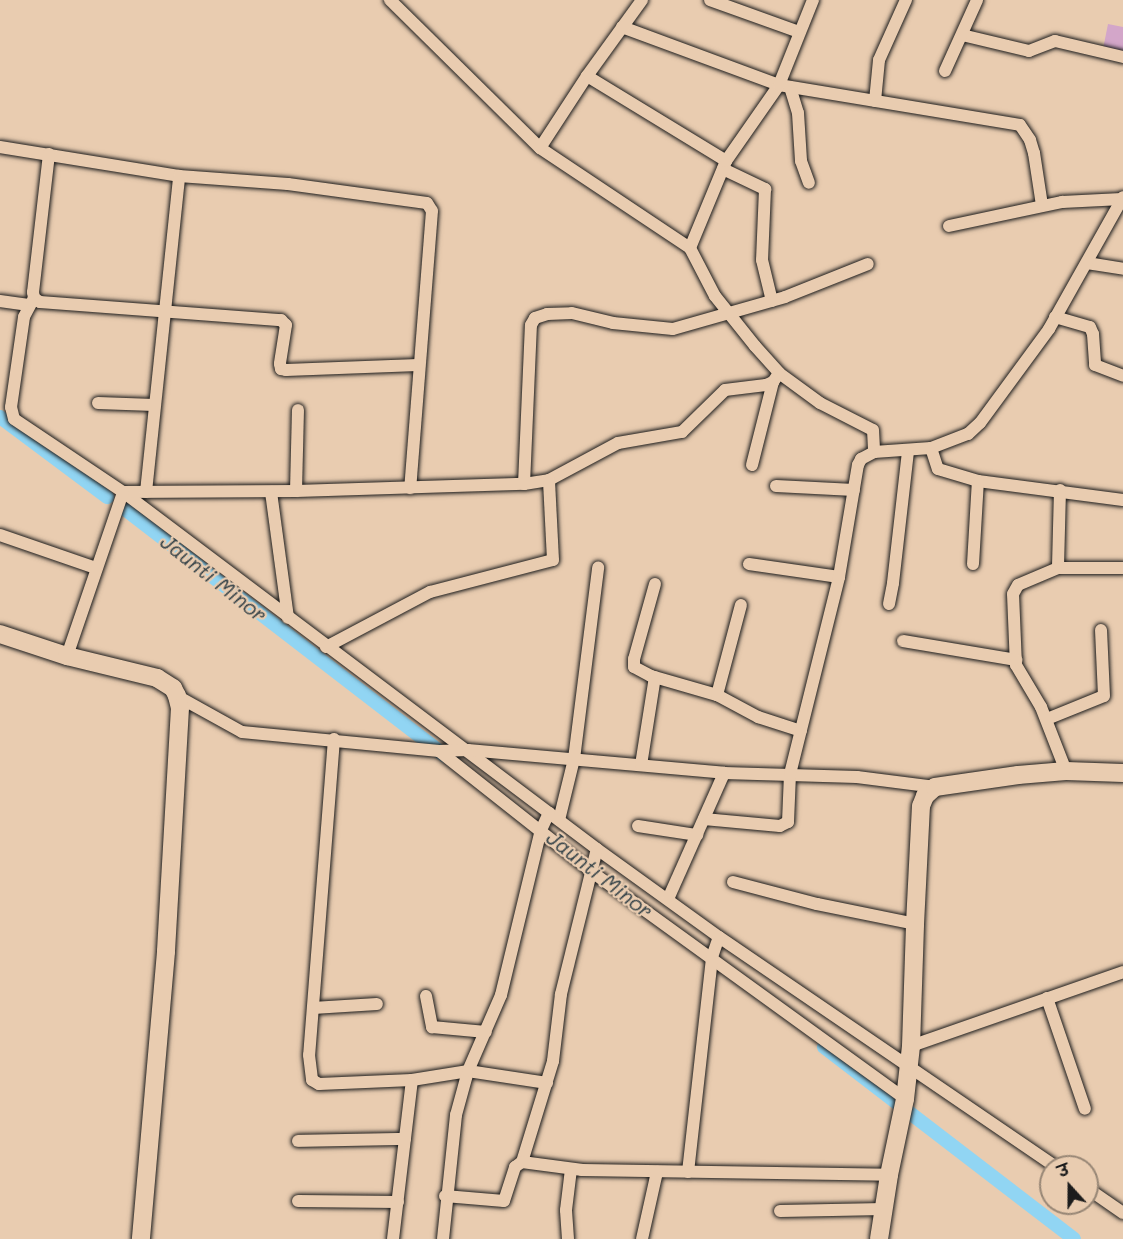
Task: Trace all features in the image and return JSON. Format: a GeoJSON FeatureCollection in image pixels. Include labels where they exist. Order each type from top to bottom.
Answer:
{"type":"FeatureCollection","features":[{"type":"Feature","properties":{"kind":"street"},"geometry":{"type":"LineString","coordinates":[[390,0],[540,148],[690,248],[715,296],[776,377],[820,403],[870,428],[874,436],[872,445],[874,452]]}},
{"type":"Feature","properties":{"kind":"street"},"geometry":{"type":"LineString","coordinates":[[540,148],[587,76],[642,0]]}},
{"type":"Feature","properties":{"kind":"street"},"geometry":{"type":"LineString","coordinates":[[710,0],[799,32]]}},
{"type":"Feature","properties":{"kind":"street"},"geometry":{"type":"LineString","coordinates":[[690,248],[725,165],[784,86],[799,32],[813,0]]}},
{"type":"Feature","properties":{"kind":"street"},"geometry":{"type":"LineString","coordinates":[[875,101],[879,60],[906,0]]}},
{"type":"Feature","properties":{"kind":"street"},"geometry":{"type":"LineString","coordinates":[[945,71],[977,0]]}},
{"type":"Feature","properties":{"kind":"street"},"geometry":{"type":"LineString","coordinates":[[622,27],[784,86],[1020,125],[1030,140],[1034,153],[1042,205]]}},
{"type":"Feature","properties":{"kind":"street"},"geometry":{"type":"LineString","coordinates":[[962,35],[1029,51],[1054,41],[1123,57]]}},
{"type":"Feature","properties":{"kind":"street"},"geometry":{"type":"LineString","coordinates":[[587,76],[765,189],[762,260],[771,301]]}},
{"type":"Feature","properties":{"kind":"street"},"geometry":{"type":"LineString","coordinates":[[784,86],[798,113],[801,161],[809,183]]}},
{"type":"Feature","properties":{"kind":"street"},"geometry":{"type":"LineString","coordinates":[[0,147],[179,176],[288,184],[427,203],[432,211],[418,365],[411,488]]}},
{"type":"Feature","properties":{"kind":"street"},"geometry":{"type":"LineString","coordinates":[[49,154],[31,302],[24,317],[11,413],[14,419],[123,492],[463,750],[593,858],[907,1083],[1039,1157]]}},
{"type":"Feature","properties":{"kind":"street"},"geometry":{"type":"LineString","coordinates":[[146,492],[179,176]]}},
{"type":"Feature","properties":{"kind":"street"},"geometry":{"type":"LineString","coordinates":[[949,226],[1042,205],[1122,198]]}},
{"type":"Feature","properties":{"kind":"street"},"geometry":{"type":"LineString","coordinates":[[704,819],[785,826],[788,822],[790,774],[839,577],[861,459],[874,452],[931,448],[975,429],[1055,317],[1122,198]]}},
{"type":"Feature","properties":{"kind":"street"},"geometry":{"type":"LineString","coordinates":[[1087,262],[1123,269]]}},
{"type":"Feature","properties":{"kind":"street"},"geometry":{"type":"LineString","coordinates":[[524,484],[531,326],[535,318],[546,314],[572,313],[613,323],[662,330],[689,326],[771,301],[868,264]]}},
{"type":"Feature","properties":{"kind":"street"},"geometry":{"type":"LineString","coordinates":[[0,301],[40,302],[284,321],[280,364],[281,369],[286,370],[418,365]]}},
{"type":"Feature","properties":{"kind":"street"},"geometry":{"type":"LineString","coordinates":[[1055,317],[1090,327],[1093,334],[1095,365],[1123,376]]}},
{"type":"Feature","properties":{"kind":"street"},"geometry":{"type":"LineString","coordinates":[[123,492],[271,492],[524,484],[549,480],[618,443],[685,431],[725,390],[766,385],[776,377]]}},
{"type":"Feature","properties":{"kind":"street"},"geometry":{"type":"LineString","coordinates":[[752,465],[776,377]]}},
{"type":"Feature","properties":{"kind":"street"},"geometry":{"type":"LineString","coordinates":[[98,403],[154,405]]}},
{"type":"Feature","properties":{"kind":"street"},"geometry":{"type":"LineString","coordinates":[[296,491],[298,410]]}},
{"type":"Feature","properties":{"kind":"street"},"geometry":{"type":"LineString","coordinates":[[931,448],[938,469],[978,481],[1123,500]]}},
{"type":"Feature","properties":{"kind":"street"},"geometry":{"type":"LineString","coordinates":[[889,604],[908,451]]}},
{"type":"Feature","properties":{"kind":"street"},"geometry":{"type":"LineString","coordinates":[[326,647],[430,592],[553,560],[549,480]]}},
{"type":"Feature","properties":{"kind":"street"},"geometry":{"type":"LineString","coordinates":[[973,564],[978,481]]}},
{"type":"Feature","properties":{"kind":"street"},"geometry":{"type":"LineString","coordinates":[[776,486],[854,490]]}},
{"type":"Feature","properties":{"kind":"street"},"geometry":{"type":"LineString","coordinates":[[1059,568],[1060,490]]}},
{"type":"Feature","properties":{"kind":"street"},"geometry":{"type":"LineString","coordinates":[[67,656],[123,492]]}},
{"type":"Feature","properties":{"kind":"street"},"geometry":{"type":"LineString","coordinates":[[271,492],[288,618]]}},
{"type":"Feature","properties":{"kind":"street"},"geometry":{"type":"LineString","coordinates":[[0,535],[96,568]]}},
{"type":"Feature","properties":{"kind":"street"},"geometry":{"type":"LineString","coordinates":[[749,564],[839,577]]}},
{"type":"Feature","properties":{"kind":"street"},"geometry":{"type":"LineString","coordinates":[[443,1239],[445,1196],[456,1116],[468,1071],[501,995],[548,822],[574,759],[598,568]]}},
{"type":"Feature","properties":{"kind":"street"},"geometry":{"type":"LineString","coordinates":[[1066,771],[1047,719],[1016,660],[1014,589],[1017,585],[1059,568],[1123,568]]}},
{"type":"Feature","properties":{"kind":"street"},"geometry":{"type":"LineString","coordinates":[[656,584],[633,663],[638,671],[717,695],[758,717],[801,731]]}},
{"type":"Feature","properties":{"kind":"street"},"geometry":{"type":"LineString","coordinates":[[717,695],[741,605]]}},
{"type":"Feature","properties":{"kind":"street"},"geometry":{"type":"LineString","coordinates":[[1047,719],[1104,696],[1101,630]]}},
{"type":"Feature","properties":{"kind":"street"},"geometry":{"type":"LineString","coordinates":[[0,634],[67,656],[157,678],[173,688],[180,708],[166,952],[141,1239]]}},
{"type":"Feature","properties":{"kind":"street"},"geometry":{"type":"LineString","coordinates":[[903,640],[1016,660]]}},
{"type":"Feature","properties":{"kind":"street"},"geometry":{"type":"LineString","coordinates":[[641,765],[655,677]]}},
{"type":"Feature","properties":{"kind":"street"},"geometry":{"type":"LineString","coordinates":[[177,696],[242,732],[442,751],[463,750],[724,773],[857,777],[935,788],[1066,771],[1123,773]]}},
{"type":"Feature","properties":{"kind":"street"},"geometry":{"type":"LineString","coordinates":[[334,739],[309,1054],[313,1083],[412,1080],[468,1071],[547,1083]]}},
{"type":"Feature","properties":{"kind":"street"},"geometry":{"type":"LineString","coordinates":[[442,751],[548,822],[593,858],[669,899],[716,946],[846,1058],[907,1083]]}},
{"type":"Feature","properties":{"kind":"street"},"geometry":{"type":"LineString","coordinates":[[669,899],[724,773]]}},
{"type":"Feature","properties":{"kind":"street"},"geometry":{"type":"LineString","coordinates":[[879,1239],[907,1083],[911,1046],[921,806],[925,796],[935,788]]}},
{"type":"Feature","properties":{"kind":"street"},"geometry":{"type":"LineString","coordinates":[[638,826],[697,836]]}},
{"type":"Feature","properties":{"kind":"street"},"geometry":{"type":"LineString","coordinates":[[522,1162],[553,1061],[563,983],[593,858]]}},
{"type":"Feature","properties":{"kind":"street"},"geometry":{"type":"LineString","coordinates":[[733,882],[817,904],[915,924]]}},
{"type":"Feature","properties":{"kind":"street"},"geometry":{"type":"LineString","coordinates":[[688,1172],[716,946]]}},
{"type":"Feature","properties":{"kind":"street"},"geometry":{"type":"LineString","coordinates":[[911,1046],[1123,972]]}},
{"type":"Feature","properties":{"kind":"street"},"geometry":{"type":"LineString","coordinates":[[426,996],[430,1021],[435,1029],[486,1032]]}},
{"type":"Feature","properties":{"kind":"street"},"geometry":{"type":"LineString","coordinates":[[1047,998],[1085,1109]]}},
{"type":"Feature","properties":{"kind":"street"},"geometry":{"type":"LineString","coordinates":[[313,1008],[376,1004]]}},
{"type":"Feature","properties":{"kind":"street"},"geometry":{"type":"LineString","coordinates":[[393,1239],[412,1080]]}},
{"type":"Feature","properties":{"kind":"street"},"geometry":{"type":"LineString","coordinates":[[298,1141],[405,1139]]}},
{"type":"Feature","properties":{"kind":"street"},"geometry":{"type":"LineString","coordinates":[[445,1196],[504,1201],[514,1167],[522,1162],[571,1169],[889,1175]]}},
{"type":"Feature","properties":{"kind":"street"},"geometry":{"type":"LineString","coordinates":[[568,1239],[566,1210],[571,1169]]}},
{"type":"Feature","properties":{"kind":"street"},"geometry":{"type":"LineString","coordinates":[[642,1239],[657,1172]]}},
{"type":"Feature","properties":{"kind":"street"},"geometry":{"type":"LineString","coordinates":[[1099,1196],[1123,1213]]}},
{"type":"Feature","properties":{"kind":"street"},"geometry":{"type":"LineString","coordinates":[[298,1201],[398,1202]]}},
{"type":"Feature","properties":{"kind":"street"},"geometry":{"type":"LineString","coordinates":[[780,1211],[884,1209]]}},
{"type":"Feature","properties":{"kind":"building"},"geometry":{"type":"Polygon","coordinates":[[[1108,24],[1123,27],[1123,54],[1103,49],[1108,24]]]}},
{"type":"Feature","properties":{"kind":"waterway","name":"Jaunti Minor"},"geometry":{"type":"LineString","coordinates":[[0,417],[107,497]]}},
{"type":"Feature","properties":{"kind":"waterway","name":"Jaunti Minor"},"geometry":{"type":"LineString","coordinates":[[126,510],[445,756]]}},
{"type":"Feature","properties":{"kind":"waterway","name":"Jaunti Minor"},"geometry":{"type":"LineString","coordinates":[[824,1047],[1074,1239]]}}]}
